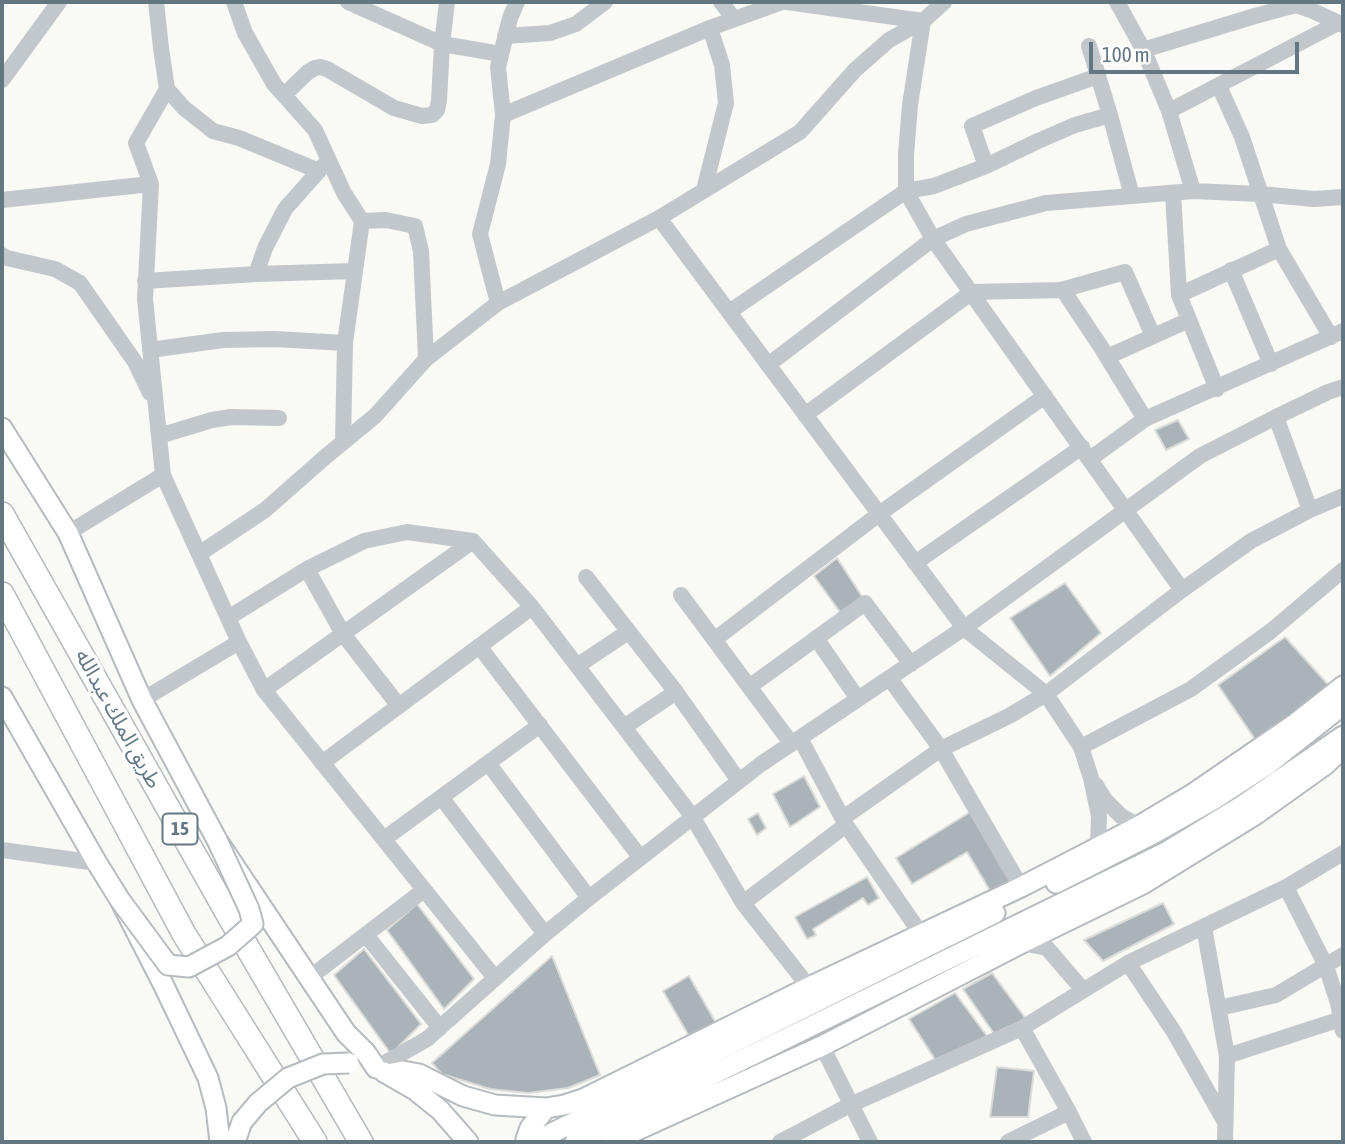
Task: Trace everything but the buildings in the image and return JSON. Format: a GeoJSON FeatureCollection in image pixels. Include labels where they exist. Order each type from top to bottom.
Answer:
{"type":"FeatureCollection","features":[{"type":"Feature","properties":{"kind":"highway","name":"طريق الملك عبدالله"},"geometry":{"type":"LineString","coordinates":[[2,514],[360,1142]]}},
{"type":"Feature","properties":{"kind":"highway","name":"طريق الملك عبدالله"},"geometry":{"type":"LineString","coordinates":[[2,594],[184,934],[315,1142]]}},
{"type":"Feature","properties":{"kind":"main road"},"geometry":{"type":"LineString","coordinates":[[2,428],[68,533],[142,700],[217,840],[249,909],[253,924],[229,946],[189,967],[168,965],[120,900],[97,863],[2,697]]}},
{"type":"Feature","properties":{"kind":"main road"},"geometry":{"type":"LineString","coordinates":[[235,1142],[242,1122],[258,1103],[288,1078],[323,1064],[349,1063],[382,1071],[419,1074],[463,1096],[495,1105],[547,1108],[583,1099],[808,987],[1021,887],[1139,826],[1191,795],[1296,723],[1343,686]]}},
{"type":"Feature","properties":{"kind":"main road"},"geometry":{"type":"LineString","coordinates":[[534,1142],[1153,834],[1267,765],[1343,705]]}},
{"type":"Feature","properties":{"kind":"main road"},"geometry":{"type":"LineString","coordinates":[[575,1142],[1166,852],[1243,805],[1343,736]]}},
{"type":"Feature","properties":{"kind":"main road"},"geometry":{"type":"LineString","coordinates":[[611,1142],[822,1046],[1143,884],[1255,815],[1325,765],[1343,748]]}},
{"type":"Feature","properties":{"kind":"main road"},"geometry":{"type":"LineString","coordinates":[[217,840],[346,1033],[382,1071],[415,1090],[440,1110],[468,1142]]}},
{"type":"Feature","properties":{"kind":"main road"},"geometry":{"type":"LineString","coordinates":[[120,900],[208,1078],[216,1108],[220,1142]]}},
{"type":"Feature","properties":{"kind":"main road"},"geometry":{"type":"LineString","coordinates":[[527,1142],[530,1128],[547,1108]]}},
{"type":"Feature","properties":{"kind":"street"},"geometry":{"type":"LineString","coordinates":[[2,80],[58,2]]}},
{"type":"Feature","properties":{"kind":"street"},"geometry":{"type":"LineString","coordinates":[[156,2],[167,89],[184,108],[213,131],[324,166]]}},
{"type":"Feature","properties":{"kind":"street"},"geometry":{"type":"LineString","coordinates":[[234,2],[245,33],[274,85],[314,130],[324,166],[362,221],[345,343],[343,442]]}},
{"type":"Feature","properties":{"kind":"street"},"geometry":{"type":"LineString","coordinates":[[348,2],[442,44],[501,54]]}},
{"type":"Feature","properties":{"kind":"street"},"geometry":{"type":"LineString","coordinates":[[284,95],[308,72],[320,67],[394,108],[422,116],[432,115],[437,110],[439,101],[447,2]]}},
{"type":"Feature","properties":{"kind":"street"},"geometry":{"type":"LineString","coordinates":[[498,303],[480,234],[498,164],[503,116],[498,66],[510,18],[517,2]]}},
{"type":"Feature","properties":{"kind":"street"},"geometry":{"type":"LineString","coordinates":[[505,36],[550,33],[576,24],[605,2]]}},
{"type":"Feature","properties":{"kind":"street"},"geometry":{"type":"LineString","coordinates":[[721,2],[734,19]]}},
{"type":"Feature","properties":{"kind":"street"},"geometry":{"type":"LineString","coordinates":[[503,116],[710,28],[784,2],[923,21]]}},
{"type":"Feature","properties":{"kind":"street"},"geometry":{"type":"LineString","coordinates":[[199,554],[265,510],[375,416],[426,359],[498,303],[659,218],[800,132],[855,69],[889,40],[923,21],[944,2]]}},
{"type":"Feature","properties":{"kind":"street"},"geometry":{"type":"LineString","coordinates":[[1117,2],[1143,50],[1170,111],[1193,191]]}},
{"type":"Feature","properties":{"kind":"street"},"geometry":{"type":"LineString","coordinates":[[1143,50],[1291,4],[1341,24]]}},
{"type":"Feature","properties":{"kind":"street"},"geometry":{"type":"LineString","coordinates":[[923,21],[909,105],[906,191],[933,239],[1182,590]]}},
{"type":"Feature","properties":{"kind":"street"},"geometry":{"type":"LineString","coordinates":[[1170,111],[1341,24]]}},
{"type":"Feature","properties":{"kind":"street"},"geometry":{"type":"LineString","coordinates":[[704,190],[726,103],[722,65],[710,28]]}},
{"type":"Feature","properties":{"kind":"street"},"geometry":{"type":"LineString","coordinates":[[1088,46],[1132,196]]}},
{"type":"Feature","properties":{"kind":"street"},"geometry":{"type":"LineString","coordinates":[[986,166],[972,127],[1036,98],[1098,76]]}},
{"type":"Feature","properties":{"kind":"street"},"geometry":{"type":"LineString","coordinates":[[915,563],[1086,453],[1145,419],[1337,334],[1279,249],[1242,137],[1219,86]]}},
{"type":"Feature","properties":{"kind":"street"},"geometry":{"type":"LineString","coordinates":[[167,89],[136,144],[151,184],[145,299],[163,475],[239,642],[264,690],[495,978]]}},
{"type":"Feature","properties":{"kind":"street"},"geometry":{"type":"LineString","coordinates":[[729,312],[906,191],[934,186],[986,166],[1075,125],[1110,115]]}},
{"type":"Feature","properties":{"kind":"street"},"geometry":{"type":"LineString","coordinates":[[256,274],[265,248],[285,208],[324,166]]}},
{"type":"Feature","properties":{"kind":"street"},"geometry":{"type":"LineString","coordinates":[[2,200],[151,184]]}},
{"type":"Feature","properties":{"kind":"street"},"geometry":{"type":"LineString","coordinates":[[768,365],[933,239],[966,224],[1046,203],[1193,191],[1314,199],[1343,197]]}},
{"type":"Feature","properties":{"kind":"street"},"geometry":{"type":"LineString","coordinates":[[1173,193],[1179,295],[1217,388]]}},
{"type":"Feature","properties":{"kind":"street"},"geometry":{"type":"LineString","coordinates":[[659,218],[964,628],[1046,694],[1081,747],[1099,816],[1098,846]]}},
{"type":"Feature","properties":{"kind":"street"},"geometry":{"type":"LineString","coordinates":[[362,221],[386,220],[415,226],[421,251],[426,359]]}},
{"type":"Feature","properties":{"kind":"street"},"geometry":{"type":"LineString","coordinates":[[1179,295],[1279,249]]}},
{"type":"Feature","properties":{"kind":"street"},"geometry":{"type":"LineString","coordinates":[[2,255],[55,269],[80,283],[135,362],[155,402]]}},
{"type":"Feature","properties":{"kind":"street"},"geometry":{"type":"LineString","coordinates":[[1231,270],[1272,364]]}},
{"type":"Feature","properties":{"kind":"street"},"geometry":{"type":"LineString","coordinates":[[145,282],[256,274],[355,271]]}},
{"type":"Feature","properties":{"kind":"street"},"geometry":{"type":"LineString","coordinates":[[805,415],[972,292],[1061,290],[1125,272],[1153,336]]}},
{"type":"Feature","properties":{"kind":"street"},"geometry":{"type":"LineString","coordinates":[[1061,290],[1145,419]]}},
{"type":"Feature","properties":{"kind":"street"},"geometry":{"type":"LineString","coordinates":[[1107,357],[1189,320]]}},
{"type":"Feature","properties":{"kind":"street"},"geometry":{"type":"LineString","coordinates":[[150,350],[223,340],[275,339],[345,343]]}},
{"type":"Feature","properties":{"kind":"street"},"geometry":{"type":"LineString","coordinates":[[382,1071],[427,1039],[545,934],[640,857],[796,740],[964,628],[1200,456],[1328,391],[1343,387]]}},
{"type":"Feature","properties":{"kind":"street"},"geometry":{"type":"LineString","coordinates":[[714,640],[879,514],[1045,396]]}},
{"type":"Feature","properties":{"kind":"street"},"geometry":{"type":"LineString","coordinates":[[159,436],[212,420],[232,417],[279,418]]}},
{"type":"Feature","properties":{"kind":"street"},"geometry":{"type":"LineString","coordinates":[[1276,417],[1310,510]]}},
{"type":"Feature","properties":{"kind":"street"},"geometry":{"type":"LineString","coordinates":[[68,533],[163,475]]}},
{"type":"Feature","properties":{"kind":"street"},"geometry":{"type":"LineString","coordinates":[[743,903],[844,821],[941,749],[1009,716],[1046,694],[1251,541],[1343,496]]}},
{"type":"Feature","properties":{"kind":"street"},"geometry":{"type":"LineString","coordinates":[[228,618],[307,569],[365,541],[407,532],[473,541],[531,607],[692,816],[743,903],[808,987]]}},
{"type":"Feature","properties":{"kind":"street"},"geometry":{"type":"LineString","coordinates":[[264,690],[473,541]]}},
{"type":"Feature","properties":{"kind":"street"},"geometry":{"type":"LineString","coordinates":[[307,569],[343,634],[399,706]]}},
{"type":"Feature","properties":{"kind":"street"},"geometry":{"type":"LineString","coordinates":[[1081,747],[1191,689],[1272,631],[1343,570]]}},
{"type":"Feature","properties":{"kind":"street"},"geometry":{"type":"LineString","coordinates":[[586,577],[676,692],[739,781]]}},
{"type":"Feature","properties":{"kind":"street"},"geometry":{"type":"LineString","coordinates":[[681,595],[750,687],[796,740],[844,821],[922,934]]}},
{"type":"Feature","properties":{"kind":"street"},"geometry":{"type":"LineString","coordinates":[[750,687],[865,603],[911,664]]}},
{"type":"Feature","properties":{"kind":"street"},"geometry":{"type":"LineString","coordinates":[[322,763],[531,607]]}},
{"type":"Feature","properties":{"kind":"street"},"geometry":{"type":"LineString","coordinates":[[577,666],[628,632]]}},
{"type":"Feature","properties":{"kind":"street"},"geometry":{"type":"LineString","coordinates":[[817,638],[858,699]]}},
{"type":"Feature","properties":{"kind":"street"},"geometry":{"type":"LineString","coordinates":[[142,700],[239,642]]}},
{"type":"Feature","properties":{"kind":"street"},"geometry":{"type":"LineString","coordinates":[[480,646],[640,857]]}},
{"type":"Feature","properties":{"kind":"street"},"geometry":{"type":"LineString","coordinates":[[890,678],[941,749],[1021,887]]}},
{"type":"Feature","properties":{"kind":"street"},"geometry":{"type":"LineString","coordinates":[[624,727],[676,692]]}},
{"type":"Feature","properties":{"kind":"street"},"geometry":{"type":"LineString","coordinates":[[384,839],[540,725]]}},
{"type":"Feature","properties":{"kind":"street"},"geometry":{"type":"LineString","coordinates":[[488,763],[589,898]]}},
{"type":"Feature","properties":{"kind":"street"},"geometry":{"type":"LineString","coordinates":[[1091,778],[1105,800],[1121,816],[1139,826]]}},
{"type":"Feature","properties":{"kind":"street"},"geometry":{"type":"LineString","coordinates":[[441,797],[545,934]]}},
{"type":"Feature","properties":{"kind":"street"},"geometry":{"type":"LineString","coordinates":[[2,850],[97,863]]}},
{"type":"Feature","properties":{"kind":"street"},"geometry":{"type":"LineString","coordinates":[[780,1142],[850,1105],[1022,1028],[1128,963],[1286,887],[1343,853]]}},
{"type":"Feature","properties":{"kind":"street"},"geometry":{"type":"LineString","coordinates":[[1227,1056],[1342,1025],[1326,966],[1286,887]]}},
{"type":"Feature","properties":{"kind":"street"},"geometry":{"type":"LineString","coordinates":[[309,978],[424,890]]}},
{"type":"Feature","properties":{"kind":"street"},"geometry":{"type":"LineString","coordinates":[[1204,927],[1227,1056],[1225,1133]]}},
{"type":"Feature","properties":{"kind":"street"},"geometry":{"type":"LineString","coordinates":[[366,934],[440,1028]]}},
{"type":"Feature","properties":{"kind":"street"},"geometry":{"type":"LineString","coordinates":[[1022,943],[1046,948],[1083,990]]}},
{"type":"Feature","properties":{"kind":"street"},"geometry":{"type":"LineString","coordinates":[[1219,1008],[1276,995],[1343,955]]}},
{"type":"Feature","properties":{"kind":"street"},"geometry":{"type":"LineString","coordinates":[[1128,963],[1174,1032],[1225,1133]]}},
{"type":"Feature","properties":{"kind":"street"},"geometry":{"type":"LineString","coordinates":[[1022,1028],[1084,1142]]}},
{"type":"Feature","properties":{"kind":"street"},"geometry":{"type":"LineString","coordinates":[[822,1046],[870,1142]]}},
{"type":"Feature","properties":{"kind":"street"},"geometry":{"type":"LineString","coordinates":[[1008,1142],[1069,1112]]}},
{"type":"Feature","properties":{"kind":"street"},"geometry":{"type":"LineString","coordinates":[[1209,1142],[1225,1133]]}}]}
